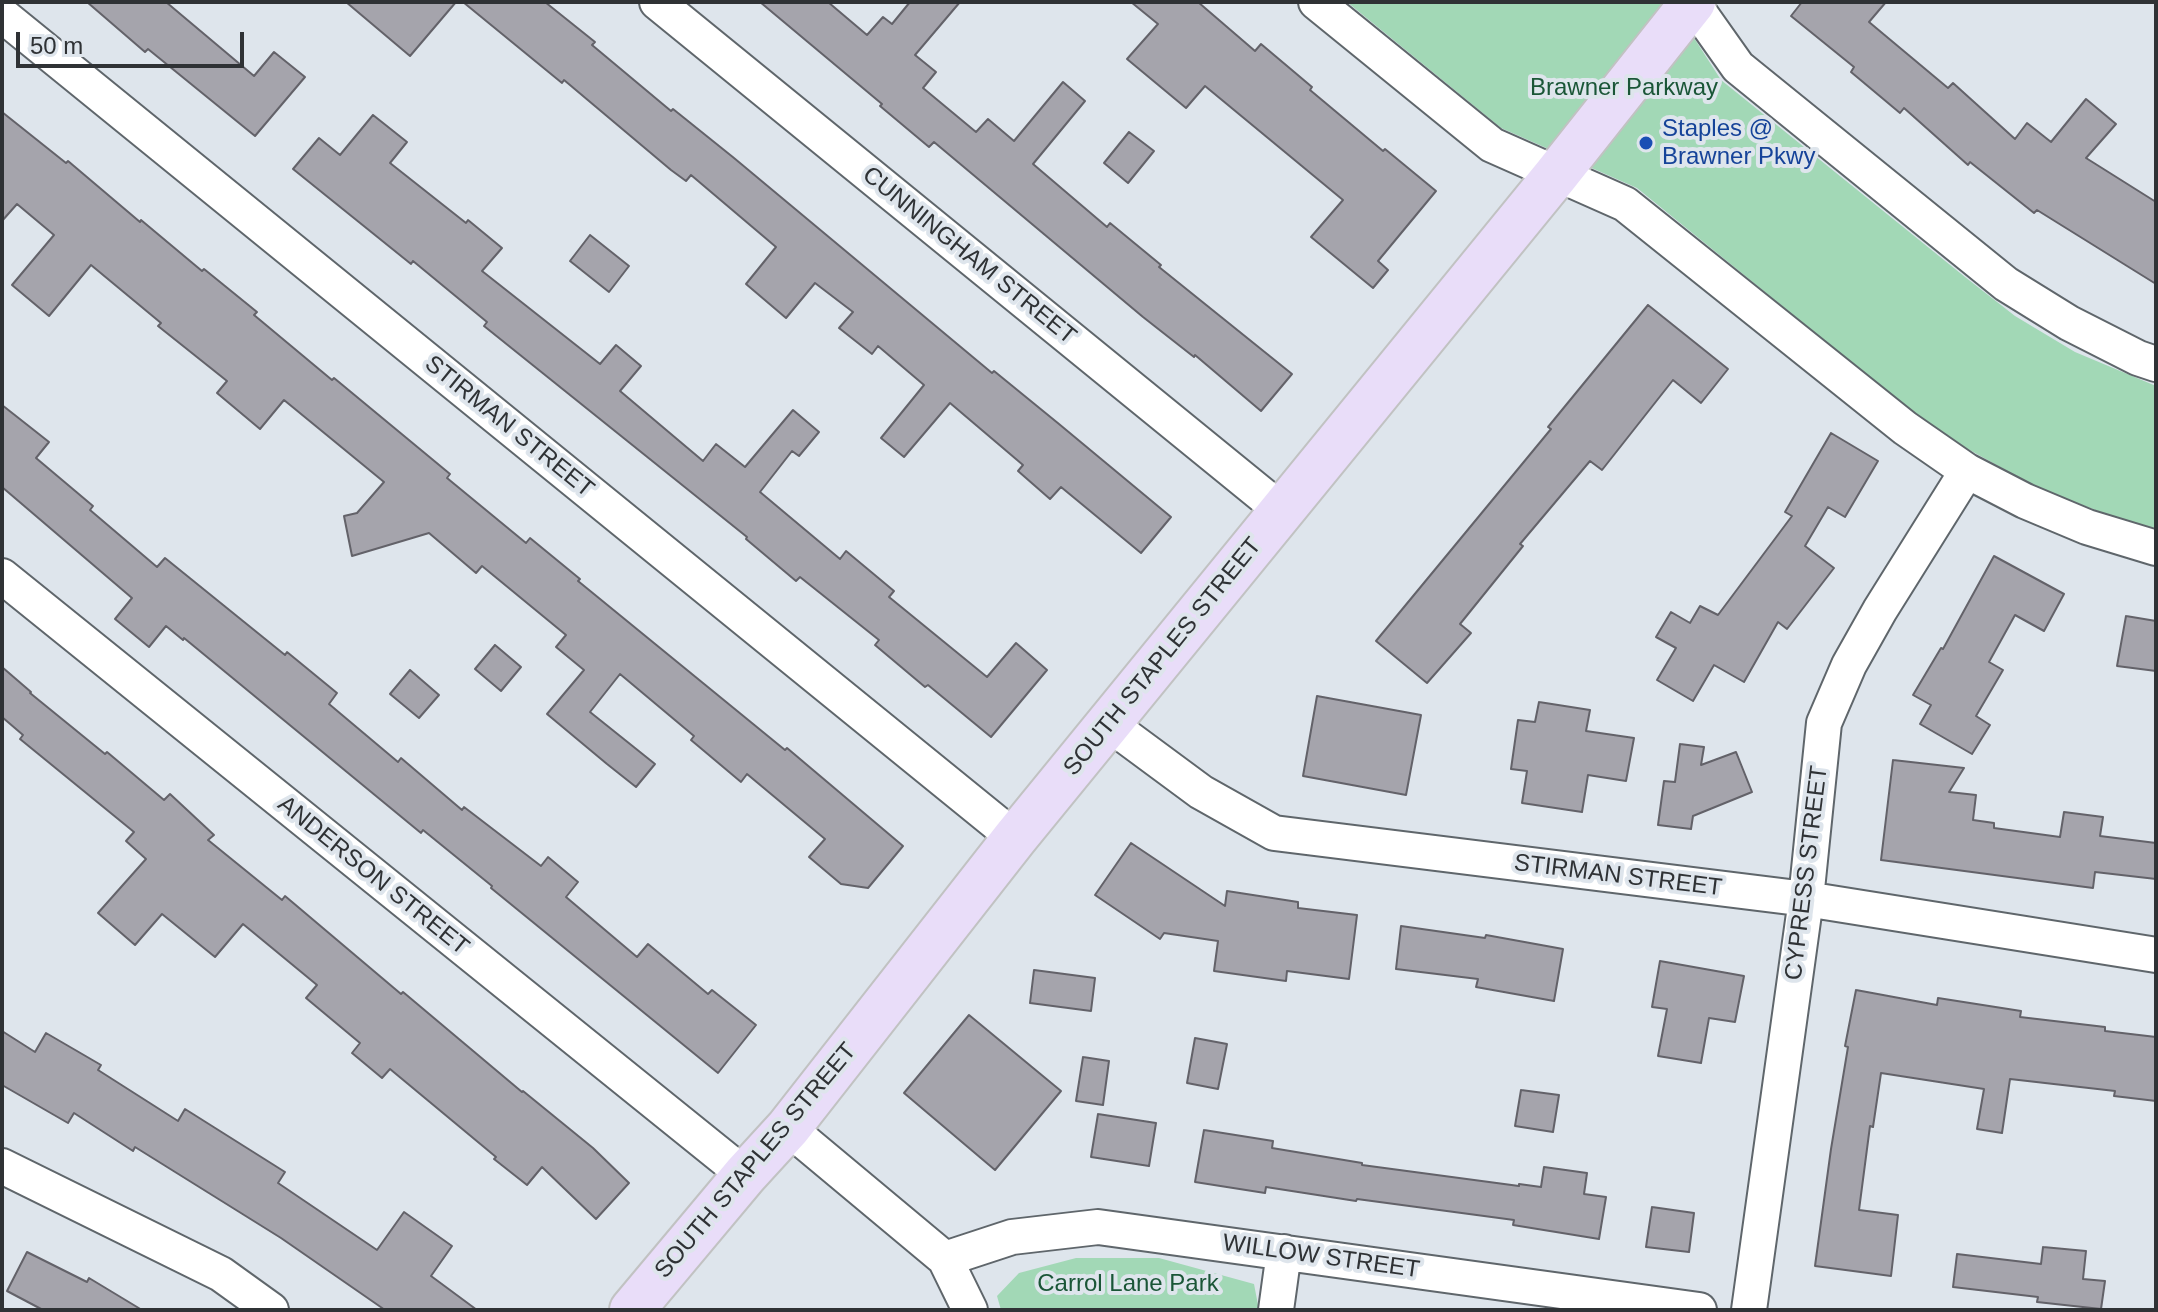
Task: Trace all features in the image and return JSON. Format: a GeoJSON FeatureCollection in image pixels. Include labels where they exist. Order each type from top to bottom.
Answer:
{"type":"FeatureCollection","features":[{"type":"Feature","properties":{"kind":"main road","name":"SOUTH STAPLES STREET"},"geometry":{"type":"LineString","coordinates":[[645,1305],[1015,838],[1556,175],[1693,2]]}},
{"type":"Feature","properties":{"kind":"street","name":"CUNNINGHAM STREET"},"geometry":{"type":"LineString","coordinates":[[657,2],[1282,511]]}},
{"type":"Feature","properties":{"kind":"street"},"geometry":{"type":"LineString","coordinates":[[1316,2],[1492,145],[1625,204],[1905,428],[1967,471],[2025,501],[2087,527],[2156,548]]}},
{"type":"Feature","properties":{"kind":"street"},"geometry":{"type":"LineString","coordinates":[[1693,2],[1738,67],[2006,284],[2069,323],[2156,364]]}},
{"type":"Feature","properties":{"kind":"street","name":"STIRMAN STREET"},"geometry":{"type":"LineString","coordinates":[[2,15],[1015,838]]}},
{"type":"Feature","properties":{"kind":"street","name":"CYPRESS STREET"},"geometry":{"type":"LineString","coordinates":[[1749,1310],[1806,899],[1824,723],[1849,665],[1880,610],[1967,471]]}},
{"type":"Feature","properties":{"kind":"street","name":"ANDERSON STREET"},"geometry":{"type":"LineString","coordinates":[[2,576],[745,1175]]}},
{"type":"Feature","properties":{"kind":"street","name":"STIRMAN STREET"},"geometry":{"type":"LineString","coordinates":[[1109,724],[1201,792],[1274,833],[1806,899],[2156,955]]}},
{"type":"Feature","properties":{"kind":"street"},"geometry":{"type":"LineString","coordinates":[[788,1128],[945,1259],[970,1310]]}},
{"type":"Feature","properties":{"kind":"street"},"geometry":{"type":"LineString","coordinates":[[2,1166],[221,1274],[271,1310]]}},
{"type":"Feature","properties":{"kind":"street","name":"WILLOW STREET"},"geometry":{"type":"LineString","coordinates":[[945,1259],[1012,1237],[1098,1227],[1699,1310]]}},
{"type":"Feature","properties":{"kind":"street"},"geometry":{"type":"LineString","coordinates":[[1276,1310],[1284,1252]]}},
{"type":"Feature","properties":{"kind":"green space","name":"Brawner Parkway"},"geometry":{"type":"Polygon","coordinates":[[[1347,2],[1671,2],[1721,80],[1965,277],[2015,316],[2075,352],[2156,386],[2156,530],[2036,487],[1966,448],[1904,405],[1637,188],[1501,128],[1347,2]]]}},
{"type":"Feature","properties":{"kind":"green space","name":"Carrol Lane Park"},"geometry":{"type":"Polygon","coordinates":[[[1076,1258],[1159,1258],[1254,1284],[1259,1310],[1001,1310],[997,1296],[1019,1273],[1076,1258]]]}},
{"type":"Feature","properties":{"kind":"building"},"geometry":{"type":"Polygon","coordinates":[[[87,2],[166,2],[254,76],[274,52],[305,77],[255,136],[148,49],[145,52],[87,2]]]}},
{"type":"Feature","properties":{"kind":"building"},"geometry":{"type":"Polygon","coordinates":[[[346,2],[456,2],[410,56],[346,2]]]}},
{"type":"Feature","properties":{"kind":"building"},"geometry":{"type":"Polygon","coordinates":[[[463,2],[545,2],[595,42],[592,45],[671,111],[673,109],[734,158],[1171,517],[1141,553],[1061,487],[1050,499],[1018,471],[1023,465],[950,403],[904,457],[881,438],[924,385],[878,346],[872,354],[839,328],[853,312],[815,283],[786,318],[746,284],[776,247],[691,175],[686,181],[671,170],[564,80],[562,83],[463,2]]]}},
{"type":"Feature","properties":{"kind":"building"},"geometry":{"type":"Polygon","coordinates":[[[760,2],[828,2],[867,35],[883,17],[892,24],[910,2],[960,2],[915,55],[936,72],[923,88],[976,132],[988,119],[1014,141],[1063,82],[1085,101],[1033,164],[1107,227],[1110,223],[1161,265],[1159,267],[1292,374],[1261,411],[934,142],[929,147],[760,2]]]}},
{"type":"Feature","properties":{"kind":"building"},"geometry":{"type":"Polygon","coordinates":[[[1131,2],[1198,2],[1255,51],[1261,44],[1312,87],[1310,90],[1436,191],[1378,261],[1388,270],[1373,288],[1311,237],[1343,200],[1205,86],[1186,108],[1127,59],[1158,24],[1131,2]]]}},
{"type":"Feature","properties":{"kind":"building"},"geometry":{"type":"Polygon","coordinates":[[[1802,2],[1886,2],[1869,22],[1948,88],[1953,83],[2015,139],[2027,123],[2051,142],[2086,99],[2116,124],[2086,158],[2156,202],[2156,284],[2037,210],[2034,213],[1970,162],[1968,165],[1904,108],[1900,113],[1851,72],[1854,67],[1791,16],[1802,2]]]}},
{"type":"Feature","properties":{"kind":"building"},"geometry":{"type":"Polygon","coordinates":[[[2,112],[257,312],[254,315],[450,474],[447,478],[526,543],[530,538],[580,579],[578,581],[785,750],[787,748],[903,846],[868,888],[841,884],[809,857],[825,839],[747,774],[741,782],[691,740],[694,736],[620,674],[590,712],[655,764],[636,787],[547,714],[584,670],[556,647],[566,635],[482,566],[476,573],[429,533],[352,556],[344,516],[357,513],[384,482],[284,400],[260,429],[217,393],[227,381],[158,326],[161,323],[91,265],[49,316],[12,285],[54,235],[17,204],[2,221],[2,112]]]}},
{"type":"Feature","properties":{"kind":"building"},"geometry":{"type":"Polygon","coordinates":[[[373,115],[407,142],[390,163],[502,248],[482,271],[600,364],[616,345],[641,366],[620,391],[703,461],[716,444],[745,467],[793,410],[819,432],[799,456],[792,451],[760,492],[840,559],[846,551],[894,591],[889,597],[987,677],[1016,643],[1047,670],[991,737],[875,645],[879,640],[800,577],[796,581],[747,537],[484,326],[487,322],[413,261],[411,264],[293,169],[319,138],[340,155],[373,115]]]}},
{"type":"Feature","properties":{"kind":"building"},"geometry":{"type":"Polygon","coordinates":[[[1129,132],[1154,151],[1128,183],[1104,163],[1129,132]]]}},
{"type":"Feature","properties":{"kind":"building"},"geometry":{"type":"Polygon","coordinates":[[[590,235],[629,266],[609,292],[570,261],[590,235]]]}},
{"type":"Feature","properties":{"kind":"building"},"geometry":{"type":"Polygon","coordinates":[[[1648,305],[1728,369],[1701,403],[1673,380],[1602,470],[1590,461],[1520,544],[1523,546],[1460,624],[1471,633],[1427,683],[1376,641],[1551,429],[1548,427],[1648,305]]]}},
{"type":"Feature","properties":{"kind":"building"},"geometry":{"type":"Polygon","coordinates":[[[2,405],[49,442],[36,458],[93,506],[90,510],[157,567],[165,558],[285,655],[287,652],[337,693],[329,704],[398,762],[401,758],[462,810],[464,807],[541,866],[548,857],[578,882],[566,897],[637,957],[648,944],[708,994],[712,990],[756,1025],[718,1073],[184,638],[166,626],[149,647],[115,619],[132,598],[2,487],[2,405]]]}},
{"type":"Feature","properties":{"kind":"building"},"geometry":{"type":"Polygon","coordinates":[[[1831,433],[1878,461],[1845,517],[1828,507],[1805,546],[1834,568],[1787,629],[1778,622],[1744,682],[1714,665],[1693,701],[1657,680],[1676,648],[1656,637],[1671,612],[1690,623],[1700,606],[1718,615],[1792,516],[1785,512],[1831,433]]]}},
{"type":"Feature","properties":{"kind":"building"},"geometry":{"type":"Polygon","coordinates":[[[1994,556],[2064,594],[2044,631],[2015,615],[1989,662],[2003,670],[1976,716],[1990,725],[1972,754],[1920,724],[1931,705],[1913,695],[1943,649],[1994,556]]]}},
{"type":"Feature","properties":{"kind":"building"},"geometry":{"type":"Polygon","coordinates":[[[2126,616],[2156,621],[2156,671],[2117,666],[2126,616]]]}},
{"type":"Feature","properties":{"kind":"building"},"geometry":{"type":"Polygon","coordinates":[[[495,645],[521,667],[501,691],[475,669],[495,645]]]}},
{"type":"Feature","properties":{"kind":"building"},"geometry":{"type":"Polygon","coordinates":[[[2,667],[164,800],[170,794],[214,835],[208,840],[282,900],[285,896],[401,994],[403,992],[593,1148],[629,1183],[596,1219],[542,1167],[527,1185],[390,1069],[382,1078],[352,1053],[360,1043],[306,998],[317,985],[243,924],[215,957],[162,914],[135,945],[98,913],[146,859],[126,841],[134,832],[20,739],[23,735],[2,717],[2,667]]]}},
{"type":"Feature","properties":{"kind":"building"},"geometry":{"type":"Polygon","coordinates":[[[410,670],[439,695],[419,718],[390,694],[410,670]]]}},
{"type":"Feature","properties":{"kind":"building"},"geometry":{"type":"Polygon","coordinates":[[[1317,696],[1421,715],[1406,795],[1303,776],[1317,696]]]}},
{"type":"Feature","properties":{"kind":"building"},"geometry":{"type":"Polygon","coordinates":[[[1539,702],[1590,710],[1586,731],[1634,738],[1626,781],[1588,775],[1582,812],[1522,803],[1527,771],[1511,769],[1518,720],[1535,722],[1539,702]]]}},
{"type":"Feature","properties":{"kind":"building"},"geometry":{"type":"Polygon","coordinates":[[[1680,744],[1704,747],[1701,765],[1736,752],[1752,792],[1693,816],[1691,829],[1658,825],[1664,781],[1675,782],[1680,744]]]}},
{"type":"Feature","properties":{"kind":"building"},"geometry":{"type":"Polygon","coordinates":[[[1893,760],[1964,768],[1949,792],[1976,795],[1973,820],[1994,823],[1994,828],[2060,837],[2064,812],[2103,817],[2100,836],[2156,843],[2156,879],[2095,872],[2093,888],[1881,860],[1893,760]]]}},
{"type":"Feature","properties":{"kind":"building"},"geometry":{"type":"Polygon","coordinates":[[[1131,843],[1225,906],[1227,891],[1298,902],[1298,908],[1357,915],[1349,979],[1287,971],[1286,981],[1214,971],[1218,941],[1164,933],[1160,939],[1095,895],[1131,843]]]}},
{"type":"Feature","properties":{"kind":"building"},"geometry":{"type":"Polygon","coordinates":[[[1401,926],[1485,938],[1486,935],[1563,949],[1554,1001],[1476,987],[1478,979],[1396,969],[1401,926]]]}},
{"type":"Feature","properties":{"kind":"building"},"geometry":{"type":"Polygon","coordinates":[[[1660,961],[1744,976],[1735,1022],[1709,1018],[1701,1063],[1658,1056],[1667,1009],[1652,1007],[1660,961]]]}},
{"type":"Feature","properties":{"kind":"building"},"geometry":{"type":"Polygon","coordinates":[[[1034,970],[1095,978],[1091,1011],[1030,1003],[1034,970]]]}},
{"type":"Feature","properties":{"kind":"building"},"geometry":{"type":"Polygon","coordinates":[[[1856,990],[1937,1005],[1938,998],[2021,1011],[2020,1017],[2105,1027],[2105,1031],[2156,1037],[2156,1101],[2114,1096],[2115,1091],[2010,1079],[2002,1133],[1977,1129],[1984,1089],[1881,1073],[1873,1127],[1870,1126],[1859,1210],[1898,1215],[1891,1276],[1815,1266],[1848,1047],[1845,1046],[1856,990]]]}},
{"type":"Feature","properties":{"kind":"building"},"geometry":{"type":"Polygon","coordinates":[[[969,1015],[1061,1091],[995,1170],[904,1093],[969,1015]]]}},
{"type":"Feature","properties":{"kind":"building"},"geometry":{"type":"Polygon","coordinates":[[[2,1031],[35,1052],[46,1033],[101,1065],[98,1070],[178,1121],[185,1109],[285,1172],[278,1183],[377,1250],[404,1212],[452,1246],[431,1276],[477,1310],[385,1310],[281,1238],[135,1147],[133,1151],[74,1113],[68,1123],[2,1085],[2,1031]]]}},
{"type":"Feature","properties":{"kind":"building"},"geometry":{"type":"Polygon","coordinates":[[[1195,1038],[1227,1044],[1218,1089],[1187,1083],[1195,1038]]]}},
{"type":"Feature","properties":{"kind":"building"},"geometry":{"type":"Polygon","coordinates":[[[1083,1057],[1109,1061],[1103,1105],[1076,1101],[1083,1057]]]}},
{"type":"Feature","properties":{"kind":"building"},"geometry":{"type":"Polygon","coordinates":[[[1521,1090],[1559,1095],[1553,1132],[1515,1126],[1521,1090]]]}},
{"type":"Feature","properties":{"kind":"building"},"geometry":{"type":"Polygon","coordinates":[[[1098,1114],[1156,1123],[1149,1166],[1091,1157],[1098,1114]]]}},
{"type":"Feature","properties":{"kind":"building"},"geometry":{"type":"Polygon","coordinates":[[[1204,1130],[1273,1141],[1272,1148],[1362,1165],[1519,1186],[1541,1187],[1544,1167],[1587,1173],[1584,1194],[1606,1197],[1599,1239],[1513,1225],[1514,1220],[1266,1187],[1265,1193],[1195,1182],[1204,1130]]]}},
{"type":"Feature","properties":{"kind":"building"},"geometry":{"type":"Polygon","coordinates":[[[1652,1207],[1694,1213],[1689,1252],[1646,1247],[1652,1207]]]}},
{"type":"Feature","properties":{"kind":"building"},"geometry":{"type":"Polygon","coordinates":[[[2043,1247],[2086,1251],[2083,1279],[2105,1281],[2101,1309],[2037,1302],[2038,1297],[1953,1287],[1957,1254],[2041,1264],[2043,1247]]]}},
{"type":"Feature","properties":{"kind":"building"},"geometry":{"type":"Polygon","coordinates":[[[27,1252],[87,1282],[89,1278],[142,1310],[43,1310],[7,1291],[27,1252]]]}},
{"type":"Feature","properties":{"kind":"place","name":"Staples @ Brawner Pkwy"},"geometry":{"type":"Point","coordinates":[1646,143]}}]}
